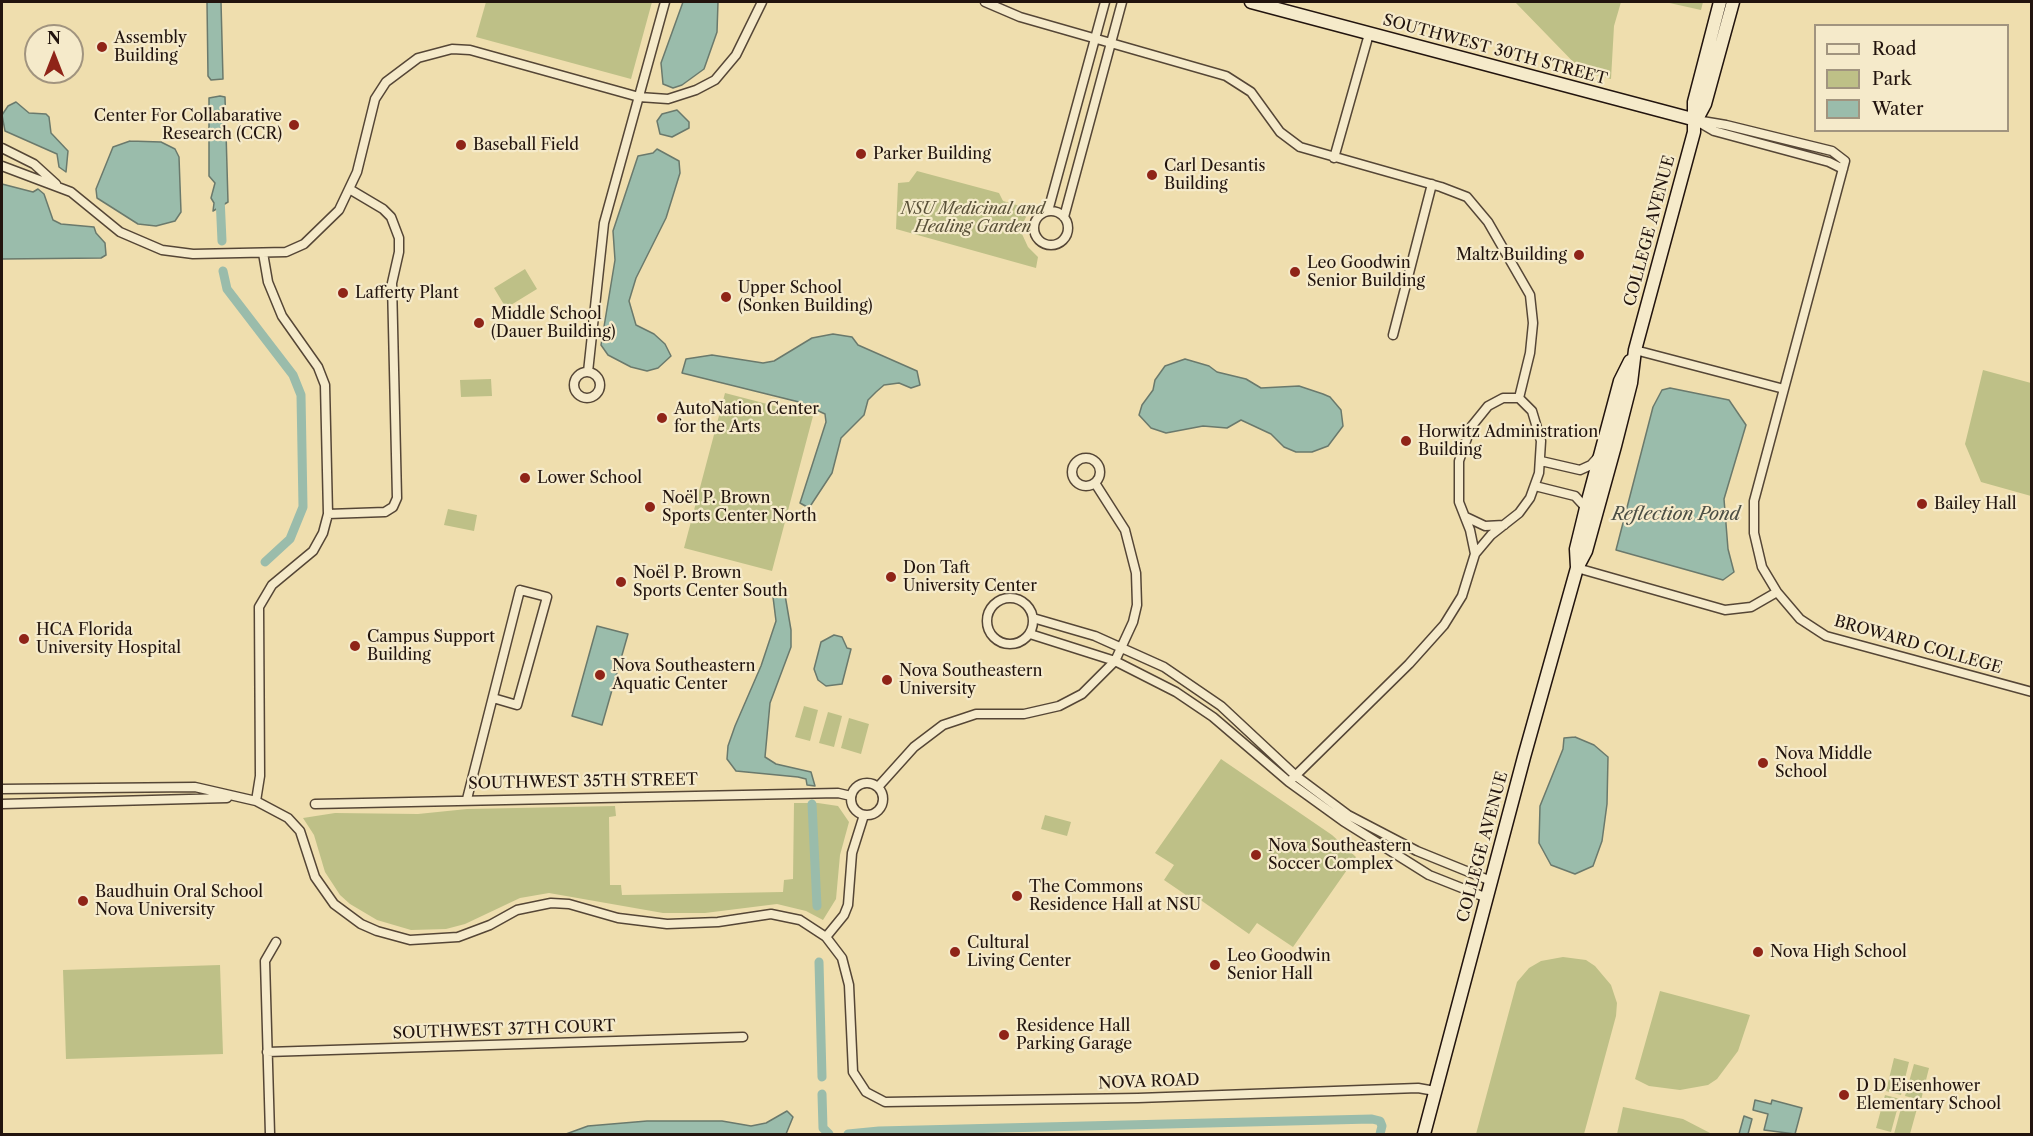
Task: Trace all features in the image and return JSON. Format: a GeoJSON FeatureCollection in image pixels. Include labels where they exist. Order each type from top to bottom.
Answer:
{"type":"FeatureCollection","features":[{"type":"Feature","properties":{"kind":"street"},"geometry":{"type":"LineString","coordinates":[[588,372],[604,223],[665,2]]}},
{"type":"Feature","properties":{"kind":"street"},"geometry":{"type":"LineString","coordinates":[[2,166],[56,184],[71,192],[120,232],[162,250],[193,254],[286,252],[304,244],[339,210],[351,190],[375,99],[386,82],[418,58],[452,49],[470,50],[639,97],[668,99],[696,90],[715,80],[736,55],[762,2]]}},
{"type":"Feature","properties":{"kind":"street"},"geometry":{"type":"LineString","coordinates":[[985,2],[1020,17],[1233,79],[1251,92],[1271,121],[1290,140],[1334,158],[1432,184],[1467,197],[1488,222],[1530,295],[1533,323],[1530,353],[1519,398]]}},
{"type":"Feature","properties":{"kind":"street"},"geometry":{"type":"LineString","coordinates":[[1048,212],[1106,2]]}},
{"type":"Feature","properties":{"kind":"street"},"geometry":{"type":"LineString","coordinates":[[1064,217],[1048,212],[1038,217],[1033,228],[1037,239],[1047,245],[1058,244],[1065,237],[1068,227],[1064,217],[1122,2]]}},
{"type":"Feature","properties":{"kind":"street","name":"SOUTHWEST 30TH STREET"},"geometry":{"type":"LineString","coordinates":[[1251,2],[1696,120]]}},
{"type":"Feature","properties":{"kind":"street","name":"COLLEGE AVENUE"},"geometry":{"type":"LineString","coordinates":[[1696,120],[1694,102],[1720,2]]}},
{"type":"Feature","properties":{"kind":"street","name":"COLLEGE AVENUE"},"geometry":{"type":"LineString","coordinates":[[1424,1134],[1577,568],[1586,551],[1615,446],[1631,383],[1635,350],[1696,120],[1705,104],[1733,2]]}},
{"type":"Feature","properties":{"kind":"street"},"geometry":{"type":"LineString","coordinates":[[1334,158],[1369,34]]}},
{"type":"Feature","properties":{"kind":"street","name":"BROWARD COLLEGE"},"geometry":{"type":"LineString","coordinates":[[1696,120],[1714,131],[1844,165],[1754,501],[1756,551],[1762,567],[1777,592],[1800,620],[1826,636],[2031,692]]}},
{"type":"Feature","properties":{"kind":"street"},"geometry":{"type":"LineString","coordinates":[[2,148],[33,164],[56,184]]}},
{"type":"Feature","properties":{"kind":"street"},"geometry":{"type":"LineString","coordinates":[[1393,335],[1432,184]]}},
{"type":"Feature","properties":{"kind":"street"},"geometry":{"type":"LineString","coordinates":[[328,514],[385,512],[393,507],[398,498],[392,283],[399,252],[399,238],[391,217],[383,209],[351,190]]}},
{"type":"Feature","properties":{"kind":"street"},"geometry":{"type":"LineString","coordinates":[[256,801],[260,776],[259,607],[272,585],[313,551],[328,514],[325,385],[318,367],[282,316],[268,282],[263,253]]}},
{"type":"Feature","properties":{"kind":"street"},"geometry":{"type":"LineString","coordinates":[[1635,350],[1784,389]]}},
{"type":"Feature","properties":{"kind":"street","name":"COLLEGE AVENUE"},"geometry":{"type":"LineString","coordinates":[[1577,568],[1576,549],[1600,454],[1620,381],[1635,350]]}},
{"type":"Feature","properties":{"kind":"street"},"geometry":{"type":"LineString","coordinates":[[1292,779],[1409,664],[1444,625],[1462,596],[1475,554],[1524,508],[1535,486],[1541,460],[1541,441],[1532,411],[1519,398],[1503,398],[1488,406],[1471,427],[1459,460],[1459,502],[1475,554]]}},
{"type":"Feature","properties":{"kind":"street"},"geometry":{"type":"LineString","coordinates":[[1541,460],[1580,470],[1591,465],[1600,454]]}},
{"type":"Feature","properties":{"kind":"street"},"geometry":{"type":"LineString","coordinates":[[878,787],[914,747],[943,725],[976,714],[1024,714],[1059,706],[1088,689],[1115,662],[1123,647],[1137,605],[1137,573],[1125,530],[1095,483]]}},
{"type":"Feature","properties":{"kind":"street"},"geometry":{"type":"LineString","coordinates":[[1535,486],[1575,496],[1586,508]]}},
{"type":"Feature","properties":{"kind":"street"},"geometry":{"type":"LineString","coordinates":[[1465,516],[1485,526],[1504,525]]}},
{"type":"Feature","properties":{"kind":"street"},"geometry":{"type":"LineString","coordinates":[[1577,568],[1725,610],[1751,607],[1777,592]]}},
{"type":"Feature","properties":{"kind":"street"},"geometry":{"type":"LineString","coordinates":[[467,799],[493,698],[496,676],[520,590],[547,597],[517,705],[493,698]]}},
{"type":"Feature","properties":{"kind":"street"},"geometry":{"type":"LineString","coordinates":[[1007,598],[1021,601],[1031,611],[1033,618],[1030,634],[1019,643],[998,641],[989,631],[987,617],[994,605],[1007,598]]}},
{"type":"Feature","properties":{"kind":"street"},"geometry":{"type":"LineString","coordinates":[[1033,618],[1078,630],[1123,647],[1164,667],[1212,698],[1292,779],[1348,814],[1417,851],[1491,880]]}},
{"type":"Feature","properties":{"kind":"street"},"geometry":{"type":"LineString","coordinates":[[1030,634],[1144,674],[1213,717],[1292,779],[1409,863],[1430,875],[1486,898]]}},
{"type":"Feature","properties":{"kind":"street"},"geometry":{"type":"LineString","coordinates":[[862,784],[878,787],[883,796],[882,807],[874,814],[864,815],[855,810],[851,796],[862,784]]}},
{"type":"Feature","properties":{"kind":"street"},"geometry":{"type":"LineString","coordinates":[[2,789],[195,787],[256,801],[269,806],[288,819],[300,831],[315,877],[334,904],[361,924],[393,936],[425,941],[459,937],[490,925],[517,910],[551,903],[569,904],[618,918],[667,924],[718,922],[758,915],[787,916],[800,920],[826,937],[844,915],[848,905],[852,853],[864,815]]}},
{"type":"Feature","properties":{"kind":"street","name":"SOUTHWEST 35TH STREET"},"geometry":{"type":"LineString","coordinates":[[315,804],[467,799],[838,793],[851,796]]}},
{"type":"Feature","properties":{"kind":"street"},"geometry":{"type":"LineString","coordinates":[[2,804],[242,798]]}},
{"type":"Feature","properties":{"kind":"street"},"geometry":{"type":"LineString","coordinates":[[1409,863],[1417,851]]}},
{"type":"Feature","properties":{"kind":"street","name":"NOVA ROAD"},"geometry":{"type":"LineString","coordinates":[[826,937],[839,952],[846,971],[851,1065],[855,1078],[866,1092],[885,1102],[1418,1088],[1436,1091]]}},
{"type":"Feature","properties":{"kind":"street"},"geometry":{"type":"LineString","coordinates":[[270,1134],[265,961],[276,942]]}},
{"type":"Feature","properties":{"kind":"street","name":"SOUTHWEST 37TH COURT"},"geometry":{"type":"LineString","coordinates":[[267,1052],[743,1037]]}},
{"type":"Feature","properties":{"kind":"green space"},"geometry":{"type":"Polygon","coordinates":[[[486,2],[652,2],[631,79],[476,37],[486,2]]]}},
{"type":"Feature","properties":{"kind":"green space"},"geometry":{"type":"Polygon","coordinates":[[[1515,2],[1621,2],[1614,26],[1611,79],[1583,72],[1515,2]]]}},
{"type":"Feature","properties":{"kind":"green space"},"geometry":{"type":"Polygon","coordinates":[[[1665,2],[1703,2],[1701,10],[1665,2]]]}},
{"type":"Feature","properties":{"kind":"green space","name":"NSU Medicinal and Healing Garden"},"geometry":{"type":"Polygon","coordinates":[[[917,171],[999,193],[1003,201],[1020,206],[1026,204],[1028,213],[1023,223],[1022,234],[1028,247],[1038,257],[1036,268],[896,229],[898,183],[909,182],[917,171]]]}},
{"type":"Feature","properties":{"kind":"green space"},"geometry":{"type":"Polygon","coordinates":[[[525,269],[537,289],[506,308],[494,288],[525,269]]]}},
{"type":"Feature","properties":{"kind":"green space"},"geometry":{"type":"Polygon","coordinates":[[[1983,370],[2031,383],[2031,496],[1981,482],[1965,444],[1983,370]]]}},
{"type":"Feature","properties":{"kind":"green space"},"geometry":{"type":"Polygon","coordinates":[[[491,379],[492,396],[461,397],[460,380],[491,379]]]}},
{"type":"Feature","properties":{"kind":"green space"},"geometry":{"type":"Polygon","coordinates":[[[725,393],[813,416],[772,571],[684,548],[725,393]]]}},
{"type":"Feature","properties":{"kind":"green space"},"geometry":{"type":"Polygon","coordinates":[[[448,509],[477,515],[474,531],[444,525],[448,509]]]}},
{"type":"Feature","properties":{"kind":"green space"},"geometry":{"type":"Polygon","coordinates":[[[804,706],[818,710],[810,741],[795,737],[804,706]]]}},
{"type":"Feature","properties":{"kind":"green space"},"geometry":{"type":"Polygon","coordinates":[[[828,712],[842,716],[834,747],[819,743],[828,712]]]}},
{"type":"Feature","properties":{"kind":"green space"},"geometry":{"type":"Polygon","coordinates":[[[849,718],[869,724],[861,754],[841,748],[849,718]]]}},
{"type":"Feature","properties":{"kind":"green space","name":"Nova Southeastern Soccer Complex"},"geometry":{"type":"Polygon","coordinates":[[[1221,759],[1332,835],[1356,857],[1293,947],[1257,923],[1249,934],[1192,894],[1189,897],[1164,880],[1174,865],[1155,853],[1221,759]]]}},
{"type":"Feature","properties":{"kind":"green space"},"geometry":{"type":"Polygon","coordinates":[[[794,803],[838,806],[849,822],[840,855],[836,899],[823,920],[806,911],[777,904],[705,913],[663,913],[549,893],[520,898],[465,924],[446,929],[411,930],[377,920],[350,904],[340,895],[325,872],[314,835],[303,818],[335,813],[418,814],[467,809],[615,806],[616,816],[609,817],[610,885],[621,885],[622,895],[783,892],[784,880],[793,879],[794,803]]]}},
{"type":"Feature","properties":{"kind":"green space"},"geometry":{"type":"Polygon","coordinates":[[[1045,815],[1071,822],[1067,836],[1041,829],[1045,815]]]}},
{"type":"Feature","properties":{"kind":"green space"},"geometry":{"type":"Polygon","coordinates":[[[1563,957],[1586,960],[1595,966],[1611,985],[1617,1003],[1616,1016],[1584,1134],[1476,1134],[1517,982],[1529,968],[1541,961],[1563,957]]]}},
{"type":"Feature","properties":{"kind":"green space"},"geometry":{"type":"Polygon","coordinates":[[[220,965],[223,1054],[66,1059],[63,970],[220,965]]]}},
{"type":"Feature","properties":{"kind":"green space"},"geometry":{"type":"Polygon","coordinates":[[[1660,991],[1750,1015],[1738,1051],[1717,1079],[1708,1085],[1680,1090],[1649,1086],[1635,1079],[1660,991]]]}},
{"type":"Feature","properties":{"kind":"green space"},"geometry":{"type":"Polygon","coordinates":[[[1894,1058],[1909,1062],[1901,1095],[1886,1091],[1894,1058]]]}},
{"type":"Feature","properties":{"kind":"green space"},"geometry":{"type":"Polygon","coordinates":[[[1914,1064],[1929,1068],[1921,1100],[1905,1096],[1914,1064]]]}},
{"type":"Feature","properties":{"kind":"green space"},"geometry":{"type":"Polygon","coordinates":[[[1885,1095],[1900,1099],[1891,1132],[1876,1128],[1885,1095]]]}},
{"type":"Feature","properties":{"kind":"green space"},"geometry":{"type":"Polygon","coordinates":[[[1903,1101],[1918,1105],[1910,1134],[1894,1134],[1903,1101]]]}},
{"type":"Feature","properties":{"kind":"green space"},"geometry":{"type":"Polygon","coordinates":[[[1623,1107],[1683,1119],[1712,1134],[1617,1134],[1623,1107]]]}},
{"type":"Feature","properties":{"kind":"water"},"geometry":{"type":"Polygon","coordinates":[[[207,2],[221,2],[223,79],[211,80],[208,76],[207,2]]]}},
{"type":"Feature","properties":{"kind":"water"},"geometry":{"type":"Polygon","coordinates":[[[683,2],[718,2],[717,32],[704,69],[682,85],[673,88],[663,84],[661,63],[683,2]]]}},
{"type":"Feature","properties":{"kind":"water"},"geometry":{"type":"Polygon","coordinates":[[[225,97],[228,202],[213,211],[214,203],[211,198],[215,183],[209,176],[209,98],[225,97]]]}},
{"type":"Feature","properties":{"kind":"water"},"geometry":{"type":"Polygon","coordinates":[[[16,102],[29,113],[46,114],[49,117],[51,133],[68,151],[66,172],[59,167],[57,154],[5,131],[2,115],[8,106],[16,102]]]}},
{"type":"Feature","properties":{"kind":"water"},"geometry":{"type":"Polygon","coordinates":[[[677,110],[689,122],[689,128],[672,137],[660,134],[657,121],[662,114],[677,110]]]}},
{"type":"Feature","properties":{"kind":"water"},"geometry":{"type":"Polygon","coordinates":[[[130,141],[161,142],[175,149],[179,157],[181,212],[175,221],[156,226],[138,224],[97,198],[96,189],[113,147],[130,141]]]}},
{"type":"Feature","properties":{"kind":"water"},"geometry":{"type":"Polygon","coordinates":[[[657,149],[679,161],[680,173],[666,218],[636,278],[629,301],[636,325],[654,334],[665,344],[671,356],[658,368],[647,371],[631,367],[608,355],[601,345],[615,260],[613,231],[638,156],[653,153],[657,149]]]}},
{"type":"Feature","properties":{"kind":"water"},"geometry":{"type":"Polygon","coordinates":[[[2,184],[33,192],[38,189],[44,194],[53,220],[61,224],[94,227],[105,243],[106,255],[101,258],[2,259],[2,184]]]}},
{"type":"Feature","properties":{"kind":"water"},"geometry":{"type":"Polygon","coordinates":[[[833,334],[852,337],[858,345],[917,371],[920,385],[911,388],[899,383],[884,385],[868,400],[864,415],[841,438],[832,473],[809,508],[800,503],[826,422],[825,414],[799,402],[682,373],[686,359],[712,355],[763,363],[774,361],[812,338],[833,334]]]}},
{"type":"Feature","properties":{"kind":"water"},"geometry":{"type":"Polygon","coordinates":[[[1185,359],[1209,366],[1217,372],[1246,379],[1261,388],[1299,386],[1323,394],[1330,397],[1341,410],[1343,426],[1328,446],[1312,452],[1296,452],[1284,447],[1271,434],[1241,420],[1227,428],[1203,426],[1166,433],[1151,428],[1139,415],[1142,405],[1153,390],[1155,380],[1165,366],[1185,359]]]}},
{"type":"Feature","properties":{"kind":"water","name":"Reflection Pond"},"geometry":{"type":"Polygon","coordinates":[[[1670,388],[1729,400],[1746,425],[1724,499],[1728,549],[1734,572],[1723,580],[1616,550],[1653,407],[1662,390],[1670,388]]]}},
{"type":"Feature","properties":{"kind":"water"},"geometry":{"type":"Polygon","coordinates":[[[772,589],[784,589],[791,630],[791,647],[770,703],[765,757],[776,764],[811,772],[815,786],[807,785],[806,779],[798,777],[736,771],[727,759],[728,746],[735,726],[761,666],[776,621],[772,589]]]}},
{"type":"Feature","properties":{"kind":"water","name":"Nova Southeastern Aquatic Center"},"geometry":{"type":"Polygon","coordinates":[[[597,626],[628,634],[602,725],[572,716],[597,626]]]}},
{"type":"Feature","properties":{"kind":"water"},"geometry":{"type":"Polygon","coordinates":[[[834,635],[842,637],[847,648],[851,649],[842,684],[826,686],[818,680],[814,669],[821,642],[834,635]]]}},
{"type":"Feature","properties":{"kind":"water"},"geometry":{"type":"Polygon","coordinates":[[[1575,737],[1594,745],[1608,757],[1607,804],[1602,841],[1593,866],[1575,874],[1551,865],[1539,843],[1540,806],[1563,749],[1564,738],[1575,737]]]}},
{"type":"Feature","properties":{"kind":"water"},"geometry":{"type":"Polygon","coordinates":[[[1755,1100],[1771,1104],[1772,1100],[1802,1108],[1795,1134],[1764,1130],[1768,1114],[1753,1110],[1755,1100]]]}},
{"type":"Feature","properties":{"kind":"water"},"geometry":{"type":"Polygon","coordinates":[[[787,1111],[793,1117],[786,1134],[566,1134],[588,1126],[647,1121],[722,1121],[751,1126],[766,1123],[787,1111]]]}},
{"type":"Feature","properties":{"kind":"water"},"geometry":{"type":"Polygon","coordinates":[[[1744,1116],[1752,1119],[1748,1134],[1739,1134],[1744,1116]]]}},
{"type":"Feature","properties":{"kind":"waterway"},"geometry":{"type":"LineString","coordinates":[[220,197],[222,241]]}},
{"type":"Feature","properties":{"kind":"waterway"},"geometry":{"type":"LineString","coordinates":[[223,271],[227,289],[293,375],[301,395],[303,507],[290,539],[265,562]]}},
{"type":"Feature","properties":{"kind":"waterway"},"geometry":{"type":"LineString","coordinates":[[812,804],[817,906]]}},
{"type":"Feature","properties":{"kind":"waterway"},"geometry":{"type":"LineString","coordinates":[[819,962],[822,1077]]}},
{"type":"Feature","properties":{"kind":"waterway"},"geometry":{"type":"LineString","coordinates":[[822,1094],[823,1128],[829,1134]]}},
{"type":"Feature","properties":{"kind":"waterway"},"geometry":{"type":"LineString","coordinates":[[848,1134],[879,1131],[1372,1119],[1380,1121],[1382,1126],[1380,1134]]}},
{"type":"Feature","properties":{"kind":"place","name":"Assembly Building"},"geometry":{"type":"Point","coordinates":[102,47]}},
{"type":"Feature","properties":{"kind":"place","name":"Center For Collabarative Research (CCR)"},"geometry":{"type":"Point","coordinates":[294,125]}},
{"type":"Feature","properties":{"kind":"place","name":"Baseball Field"},"geometry":{"type":"Point","coordinates":[461,145]}},
{"type":"Feature","properties":{"kind":"place","name":"Parker Building"},"geometry":{"type":"Point","coordinates":[861,154]}},
{"type":"Feature","properties":{"kind":"place","name":"Carl Desantis Building"},"geometry":{"type":"Point","coordinates":[1152,175]}},
{"type":"Feature","properties":{"kind":"place","name":"Maltz Building"},"geometry":{"type":"Point","coordinates":[1579,255]}},
{"type":"Feature","properties":{"kind":"place","name":"Leo Goodwin Senior Building"},"geometry":{"type":"Point","coordinates":[1295,272]}},
{"type":"Feature","properties":{"kind":"place","name":"Lafferty Plant"},"geometry":{"type":"Point","coordinates":[343,293]}},
{"type":"Feature","properties":{"kind":"place","name":"Upper School (Sonken Building)"},"geometry":{"type":"Point","coordinates":[726,297]}},
{"type":"Feature","properties":{"kind":"place","name":"Middle School (Dauer Building)"},"geometry":{"type":"Point","coordinates":[479,323]}},
{"type":"Feature","properties":{"kind":"place","name":"AutoNation Center for the Arts"},"geometry":{"type":"Point","coordinates":[662,418]}},
{"type":"Feature","properties":{"kind":"place","name":"Horwitz Administration Building"},"geometry":{"type":"Point","coordinates":[1406,441]}},
{"type":"Feature","properties":{"kind":"place","name":"Lower School"},"geometry":{"type":"Point","coordinates":[525,478]}},
{"type":"Feature","properties":{"kind":"place","name":"Bailey Hall"},"geometry":{"type":"Point","coordinates":[1922,504]}},
{"type":"Feature","properties":{"kind":"place","name":"Noël P. Brown Sports Center North"},"geometry":{"type":"Point","coordinates":[650,507]}},
{"type":"Feature","properties":{"kind":"place","name":"Don Taft University Center"},"geometry":{"type":"Point","coordinates":[891,577]}},
{"type":"Feature","properties":{"kind":"place","name":"Noël P. Brown Sports Center South"},"geometry":{"type":"Point","coordinates":[621,582]}},
{"type":"Feature","properties":{"kind":"place","name":"HCA Florida University Hospital"},"geometry":{"type":"Point","coordinates":[24,639]}},
{"type":"Feature","properties":{"kind":"place","name":"Campus Support Building"},"geometry":{"type":"Point","coordinates":[355,646]}},
{"type":"Feature","properties":{"kind":"place","name":"Nova Southeastern Aquatic Center"},"geometry":{"type":"Point","coordinates":[600,675]}},
{"type":"Feature","properties":{"kind":"place","name":"Nova Southeastern University"},"geometry":{"type":"Point","coordinates":[887,680]}},
{"type":"Feature","properties":{"kind":"place","name":"Nova Middle School"},"geometry":{"type":"Point","coordinates":[1763,763]}},
{"type":"Feature","properties":{"kind":"place","name":"Nova Southeastern Soccer Complex"},"geometry":{"type":"Point","coordinates":[1256,855]}},
{"type":"Feature","properties":{"kind":"place","name":"The Commons Residence Hall at NSU"},"geometry":{"type":"Point","coordinates":[1017,896]}},
{"type":"Feature","properties":{"kind":"place","name":"Baudhuin Oral School Nova University"},"geometry":{"type":"Point","coordinates":[83,901]}},
{"type":"Feature","properties":{"kind":"place","name":"Cultural Living Center"},"geometry":{"type":"Point","coordinates":[955,952]}},
{"type":"Feature","properties":{"kind":"place","name":"Nova High School"},"geometry":{"type":"Point","coordinates":[1758,952]}},
{"type":"Feature","properties":{"kind":"place","name":"Leo Goodwin Senior Hall"},"geometry":{"type":"Point","coordinates":[1215,965]}},
{"type":"Feature","properties":{"kind":"place","name":"Residence Hall Parking Garage"},"geometry":{"type":"Point","coordinates":[1004,1035]}},
{"type":"Feature","properties":{"kind":"place","name":"D D Eisenhower Elementary School"},"geometry":{"type":"Point","coordinates":[1844,1095]}}]}
